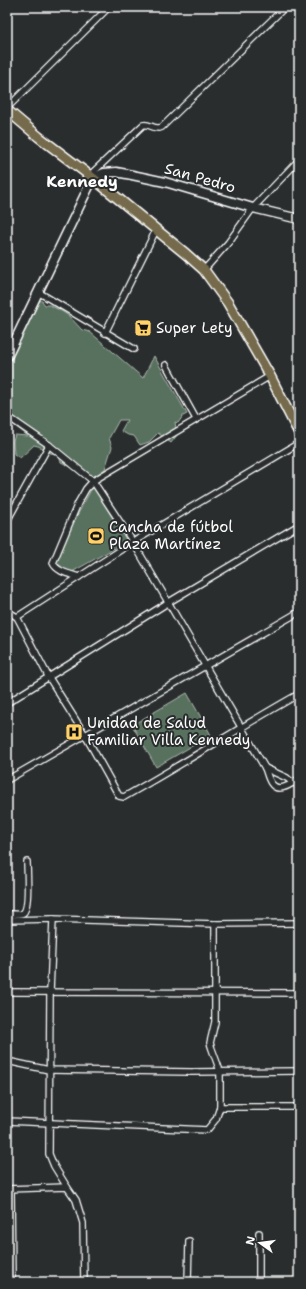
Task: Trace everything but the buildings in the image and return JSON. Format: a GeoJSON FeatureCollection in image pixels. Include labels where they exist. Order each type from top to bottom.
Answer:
{"type":"FeatureCollection","features":[{"type":"Feature","properties":{"kind":"main road"},"geometry":{"type":"LineString","coordinates":[[7,109],[39,137],[91,177],[204,270],[228,303],[270,376],[299,433]]}},
{"type":"Feature","properties":{"kind":"street"},"geometry":{"type":"LineString","coordinates":[[7,109],[109,7]]}},
{"type":"Feature","properties":{"kind":"street"},"geometry":{"type":"LineString","coordinates":[[7,357],[91,177],[143,125],[145,124],[158,129],[162,127],[281,11]]}},
{"type":"Feature","properties":{"kind":"street"},"geometry":{"type":"LineString","coordinates":[[204,270],[228,243],[254,208],[299,160]]}},
{"type":"Feature","properties":{"kind":"street","name":"San Pedro"},"geometry":{"type":"LineString","coordinates":[[91,177],[104,173],[116,172],[132,175],[165,182],[254,208],[299,219]]}},
{"type":"Feature","properties":{"kind":"street"},"geometry":{"type":"LineString","coordinates":[[105,333],[156,230]]}},
{"type":"Feature","properties":{"kind":"street"},"geometry":{"type":"LineString","coordinates":[[38,292],[134,349]]}},
{"type":"Feature","properties":{"kind":"street"},"geometry":{"type":"LineString","coordinates":[[166,366],[196,419]]}},
{"type":"Feature","properties":{"kind":"street"},"geometry":{"type":"LineString","coordinates":[[79,577],[59,570],[53,563],[78,503],[86,489],[94,481],[270,376]]}},
{"type":"Feature","properties":{"kind":"street"},"geometry":{"type":"LineString","coordinates":[[7,416],[49,445],[94,481],[133,542],[206,665],[265,768],[271,783],[275,787],[285,787],[299,779]]}},
{"type":"Feature","properties":{"kind":"street"},"geometry":{"type":"LineString","coordinates":[[17,617],[133,542],[299,443]]}},
{"type":"Feature","properties":{"kind":"street"},"geometry":{"type":"LineString","coordinates":[[7,521],[49,445]]}},
{"type":"Feature","properties":{"kind":"street"},"geometry":{"type":"LineString","coordinates":[[7,702],[169,602],[299,525]]}},
{"type":"Feature","properties":{"kind":"street"},"geometry":{"type":"LineString","coordinates":[[7,611],[17,617],[48,676],[85,735],[119,796],[124,797],[299,694]]}},
{"type":"Feature","properties":{"kind":"street"},"geometry":{"type":"LineString","coordinates":[[7,780],[299,612]]}},
{"type":"Feature","properties":{"kind":"street"},"geometry":{"type":"LineString","coordinates":[[265,768],[287,778],[293,783]]}},
{"type":"Feature","properties":{"kind":"street"},"geometry":{"type":"LineString","coordinates":[[7,914],[22,913],[25,911],[27,901],[27,862]]}},
{"type":"Feature","properties":{"kind":"street"},"geometry":{"type":"LineString","coordinates":[[7,920],[53,919],[215,924],[299,923]]}},
{"type":"Feature","properties":{"kind":"street"},"geometry":{"type":"LineString","coordinates":[[53,919],[50,992],[49,1154],[54,1166],[76,1200],[83,1223],[84,1282]]}},
{"type":"Feature","properties":{"kind":"street"},"geometry":{"type":"LineString","coordinates":[[7,1122],[207,1130],[216,1118],[220,1107],[220,1071],[210,1043],[215,1022],[215,924]]}},
{"type":"Feature","properties":{"kind":"street"},"geometry":{"type":"LineString","coordinates":[[7,992],[299,993]]}},
{"type":"Feature","properties":{"kind":"street"},"geometry":{"type":"LineString","coordinates":[[7,1061],[49,1070],[299,1071]]}},
{"type":"Feature","properties":{"kind":"street"},"geometry":{"type":"LineString","coordinates":[[220,1107],[299,1107]]}},
{"type":"Feature","properties":{"kind":"street"},"geometry":{"type":"LineString","coordinates":[[12,1282],[9,1189],[67,1187]]}},
{"type":"Feature","properties":{"kind":"street"},"geometry":{"type":"LineString","coordinates":[[259,1233],[259,1282]]}},
{"type":"Feature","properties":{"kind":"street"},"geometry":{"type":"LineString","coordinates":[[188,1282],[190,1241]]}},
{"type":"Feature","properties":{"kind":"green space"},"geometry":{"type":"Polygon","coordinates":[[[31,301],[42,301],[45,305],[50,305],[69,316],[82,330],[90,332],[143,378],[154,356],[187,414],[183,416],[178,423],[175,422],[177,435],[171,443],[158,433],[149,442],[140,445],[134,436],[128,435],[121,431],[127,420],[119,420],[109,438],[112,447],[105,469],[89,481],[79,471],[61,462],[58,454],[50,453],[49,450],[34,445],[20,458],[14,454],[13,441],[15,435],[28,436],[7,420],[8,349],[11,340],[19,343],[20,339],[16,332],[18,326],[31,301]]]}},
{"type":"Feature","properties":{"kind":"green space"},"geometry":{"type":"Polygon","coordinates":[[[93,486],[127,541],[72,572],[64,569],[56,562],[66,536],[93,486]]]}},
{"type":"Feature","properties":{"kind":"green space"},"geometry":{"type":"Polygon","coordinates":[[[187,693],[211,735],[156,767],[132,725],[187,693]]]}},
{"type":"Feature","properties":{"kind":"place","name":"Super Lety"},"geometry":{"type":"Point","coordinates":[143,328]}},
{"type":"Feature","properties":{"kind":"place","name":"Cancha de fútbol Plaza Martínez"},"geometry":{"type":"Point","coordinates":[96,536]}},
{"type":"Feature","properties":{"kind":"place","name":"Unidad de Salud Familiar Villa Kennedy"},"geometry":{"type":"Point","coordinates":[74,732]}},
{"type":"Feature","properties":{"kind":"district","name":"Kennedy"},"geometry":{"type":"Point","coordinates":[82,181]}}]}
